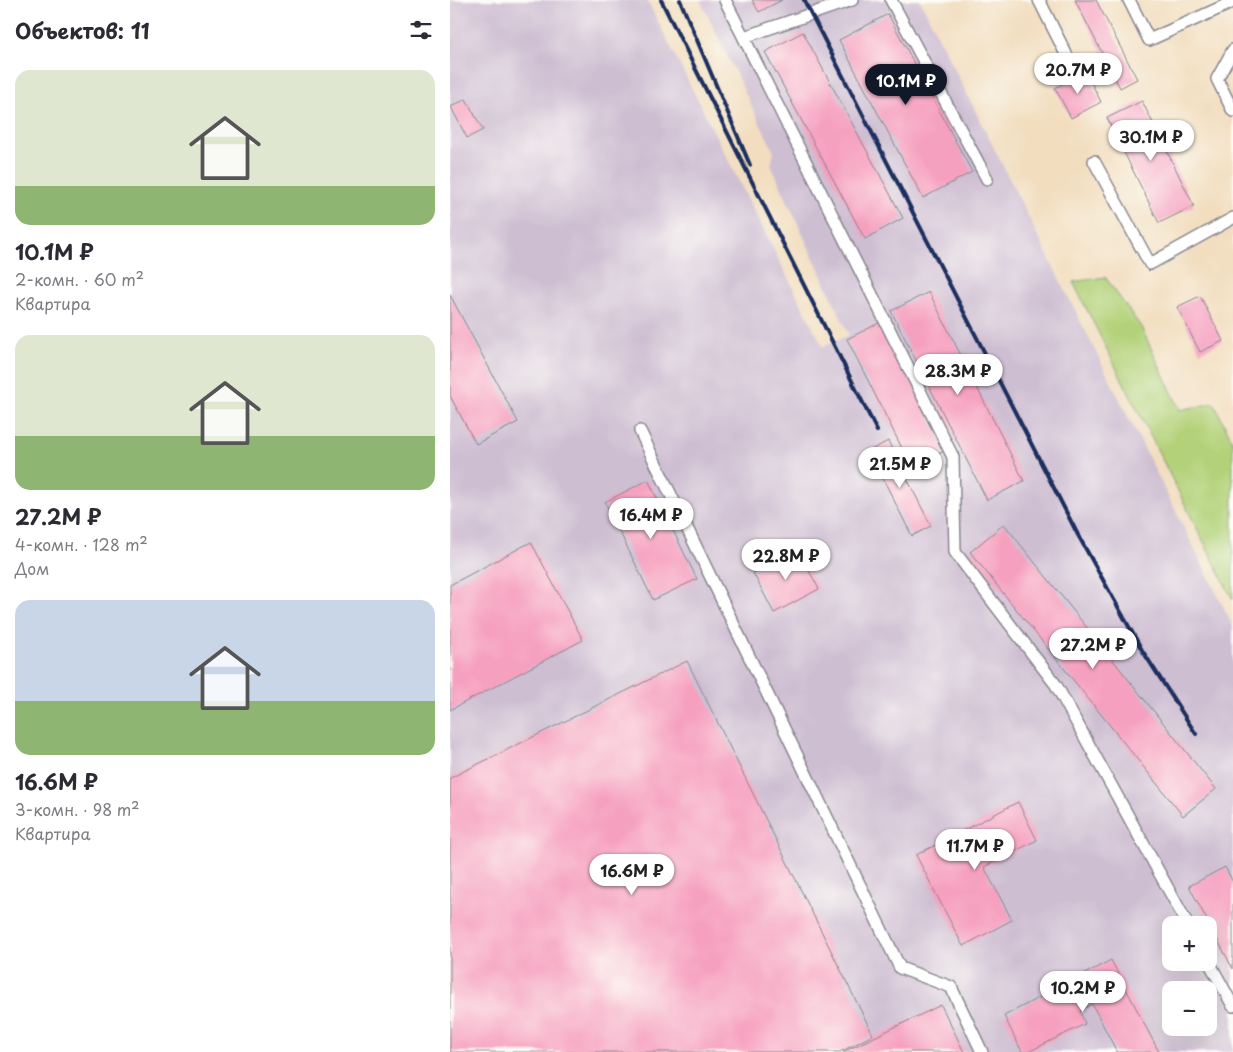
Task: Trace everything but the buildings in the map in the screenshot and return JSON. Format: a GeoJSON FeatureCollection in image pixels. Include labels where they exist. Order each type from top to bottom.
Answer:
{"type":"FeatureCollection","features":[{"type":"Feature","properties":{"kind":"lane"},"geometry":{"type":"LineString","coordinates":[[725,0],[953,457],[955,552],[1056,685],[1183,916]]}},
{"type":"Feature","properties":{"kind":"lane"},"geometry":{"type":"LineString","coordinates":[[744,37],[852,0]]}},
{"type":"Feature","properties":{"kind":"lane"},"geometry":{"type":"LineString","coordinates":[[891,0],[987,179]]}},
{"type":"Feature","properties":{"kind":"lane"},"geometry":{"type":"LineString","coordinates":[[1039,0],[1072,66]]}},
{"type":"Feature","properties":{"kind":"lane"},"geometry":{"type":"LineString","coordinates":[[1129,0],[1149,40],[1233,2]]}},
{"type":"Feature","properties":{"kind":"lane"},"geometry":{"type":"LineString","coordinates":[[1233,50],[1217,79],[1233,111]]}},
{"type":"Feature","properties":{"kind":"lane"},"geometry":{"type":"LineString","coordinates":[[1094,161],[1150,264],[1233,218]]}},
{"type":"Feature","properties":{"kind":"lane"},"geometry":{"type":"LineString","coordinates":[[640,431],[900,968],[952,988],[982,1052]]}},
{"type":"Feature","properties":{"kind":"lane"},"geometry":{"type":"LineString","coordinates":[[1214,971],[1233,1006]]}},
{"type":"Feature","properties":{"kind":"shaded area"},"geometry":{"type":"Polygon","coordinates":[[[450,0],[647,0],[823,347],[849,335],[771,165],[774,152],[700,0],[920,0],[1233,626],[1233,1052],[450,1052],[450,0]]]}},
{"type":"Feature","properties":{"kind":"green space"},"geometry":{"type":"Polygon","coordinates":[[[1105,277],[1141,327],[1180,410],[1214,403],[1233,443],[1233,600],[1073,282],[1105,277]]]}},
{"type":"Feature","properties":{"kind":"railway"},"geometry":{"type":"LineString","coordinates":[[661,0],[877,431]]}},
{"type":"Feature","properties":{"kind":"railway"},"geometry":{"type":"LineString","coordinates":[[680,0],[750,165]]}},
{"type":"Feature","properties":{"kind":"railway"},"geometry":{"type":"LineString","coordinates":[[804,0],[1078,535],[1142,650],[1196,734]]}}]}
